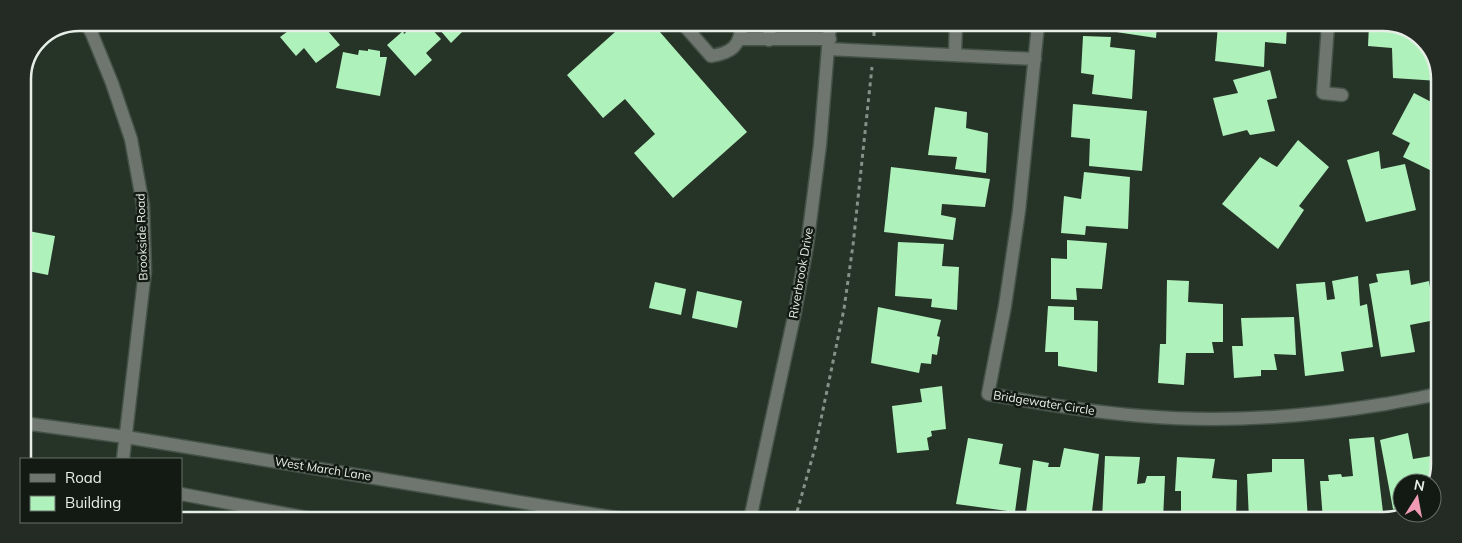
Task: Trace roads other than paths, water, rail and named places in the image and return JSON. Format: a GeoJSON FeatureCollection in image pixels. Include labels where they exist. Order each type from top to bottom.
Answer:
{"type":"FeatureCollection","features":[{"type":"Feature","properties":{"kind":"street","name":"Brookside Road"},"geometry":{"type":"LineString","coordinates":[[90,31],[112,84],[131,139],[143,205],[145,271],[123,458]]}},
{"type":"Feature","properties":{"kind":"street"},"geometry":{"type":"LineString","coordinates":[[689,31],[711,56],[727,54],[740,39],[741,31]]}},
{"type":"Feature","properties":{"kind":"street"},"geometry":{"type":"LineString","coordinates":[[770,31],[770,40]]}},
{"type":"Feature","properties":{"kind":"street","name":"Riverbrook Drive"},"geometry":{"type":"LineString","coordinates":[[752,512],[795,312],[807,246],[820,145],[830,31]]}},
{"type":"Feature","properties":{"kind":"street"},"geometry":{"type":"LineString","coordinates":[[955,54],[956,31]]}},
{"type":"Feature","properties":{"kind":"street","name":"Bridgewater Circle"},"geometry":{"type":"LineString","coordinates":[[1037,31],[1019,211],[1005,306],[988,394],[1071,408],[1143,416],[1216,419],[1291,416],[1355,409],[1431,395]]}},
{"type":"Feature","properties":{"kind":"street"},"geometry":{"type":"LineString","coordinates":[[1328,31],[1323,94],[1342,95]]}},
{"type":"Feature","properties":{"kind":"street"},"geometry":{"type":"LineString","coordinates":[[740,39],[829,44],[873,52],[955,54],[1035,59]]}},
{"type":"Feature","properties":{"kind":"street","name":"West March Lane"},"geometry":{"type":"LineString","coordinates":[[31,424],[126,437],[581,512]]}},
{"type":"Feature","properties":{"kind":"street"},"geometry":{"type":"LineString","coordinates":[[182,494],[276,512]]}}]}
